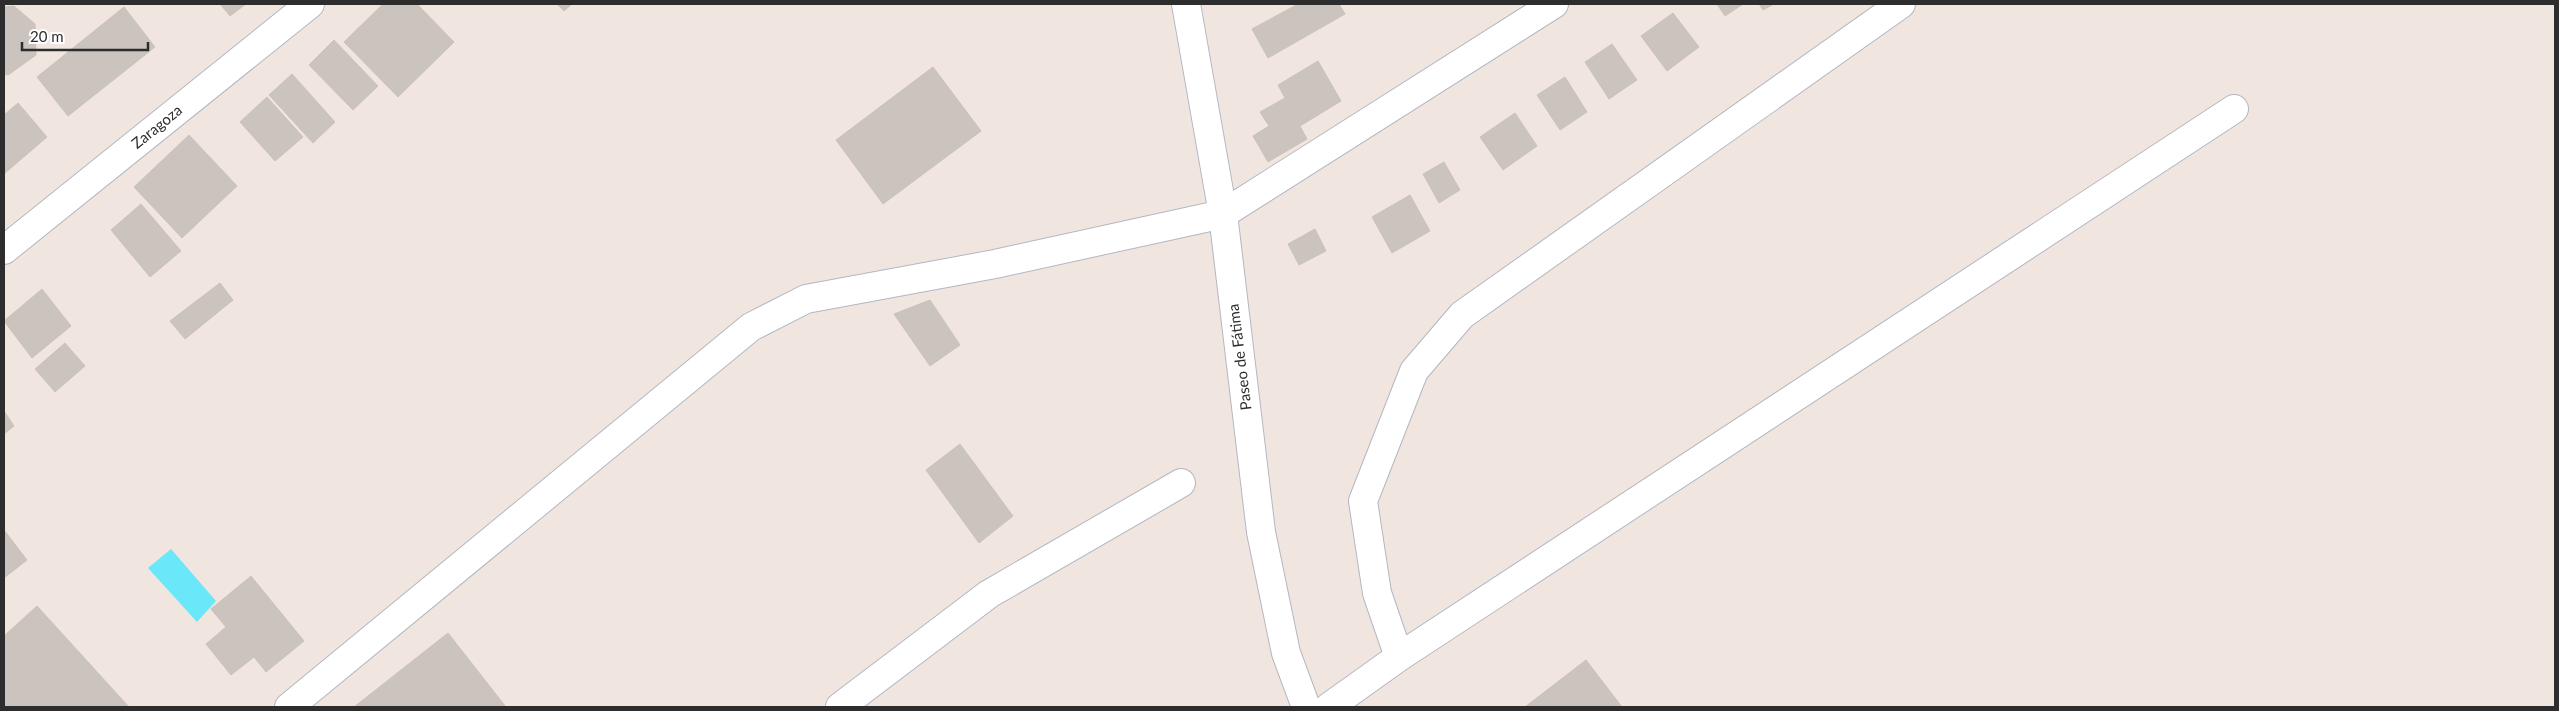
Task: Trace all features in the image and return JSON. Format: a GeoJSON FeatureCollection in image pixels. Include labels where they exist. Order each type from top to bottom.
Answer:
{"type":"FeatureCollection","features":[{"type":"Feature","properties":{"kind":"street","name":"Zaragoza"},"geometry":{"type":"LineString","coordinates":[[4,250],[310,4]]}},
{"type":"Feature","properties":{"kind":"street","name":"Paseo de Fátima"},"geometry":{"type":"LineString","coordinates":[[1186,4],[1223,214],[1261,532],[1286,654],[1306,707]]}},
{"type":"Feature","properties":{"kind":"street"},"geometry":{"type":"LineString","coordinates":[[289,707],[751,327],[806,299],[995,264],[1223,214],[1554,4]]}},
{"type":"Feature","properties":{"kind":"street"},"geometry":{"type":"LineString","coordinates":[[1399,657],[1377,593],[1363,501],[1414,371],[1462,315],[1901,4]]}},
{"type":"Feature","properties":{"kind":"street"},"geometry":{"type":"LineString","coordinates":[[1329,707],[1399,657],[2234,109]]}},
{"type":"Feature","properties":{"kind":"street"},"geometry":{"type":"LineString","coordinates":[[840,707],[989,594],[1181,483]]}},
{"type":"Feature","properties":{"kind":"water"},"geometry":{"type":"Polygon","coordinates":[[[171,549],[216,601],[197,622],[148,568],[171,549]]]}},
{"type":"Feature","properties":{"kind":"building"},"geometry":{"type":"Polygon","coordinates":[[[220,4],[246,4],[230,16],[220,4]]]}},
{"type":"Feature","properties":{"kind":"building"},"geometry":{"type":"Polygon","coordinates":[[[383,4],[417,4],[454,42],[398,97],[344,42],[383,4]]]}},
{"type":"Feature","properties":{"kind":"building"},"geometry":{"type":"Polygon","coordinates":[[[557,4],[572,4],[564,11],[557,4]]]}},
{"type":"Feature","properties":{"kind":"building"},"geometry":{"type":"Polygon","coordinates":[[[1298,4],[1339,4],[1345,14],[1268,58],[1252,29],[1298,4]]]}},
{"type":"Feature","properties":{"kind":"building"},"geometry":{"type":"Polygon","coordinates":[[[1717,4],[1743,4],[1725,16],[1717,4]]]}},
{"type":"Feature","properties":{"kind":"building"},"geometry":{"type":"Polygon","coordinates":[[[1759,4],[1774,4],[1763,10],[1759,4]]]}},
{"type":"Feature","properties":{"kind":"building"},"geometry":{"type":"Polygon","coordinates":[[[14,6],[35,24],[36,55],[8,75],[4,74],[4,7],[14,6]]]}},
{"type":"Feature","properties":{"kind":"building"},"geometry":{"type":"Polygon","coordinates":[[[124,7],[155,47],[68,116],[37,77],[124,7]]]}},
{"type":"Feature","properties":{"kind":"building"},"geometry":{"type":"Polygon","coordinates":[[[1673,13],[1699,47],[1667,71],[1641,36],[1673,13]]]}},
{"type":"Feature","properties":{"kind":"building"},"geometry":{"type":"Polygon","coordinates":[[[334,40],[378,86],[353,110],[309,65],[334,40]]]}},
{"type":"Feature","properties":{"kind":"building"},"geometry":{"type":"Polygon","coordinates":[[[1612,44],[1637,80],[1609,99],[1585,62],[1612,44]]]}},
{"type":"Feature","properties":{"kind":"building"},"geometry":{"type":"Polygon","coordinates":[[[1318,61],[1341,101],[1300,126],[1307,139],[1268,162],[1253,136],[1269,126],[1260,112],[1285,98],[1278,85],[1318,61]]]}},
{"type":"Feature","properties":{"kind":"building"},"geometry":{"type":"Polygon","coordinates":[[[933,67],[981,131],[883,204],[836,140],[933,67]]]}},
{"type":"Feature","properties":{"kind":"building"},"geometry":{"type":"Polygon","coordinates":[[[292,74],[335,122],[313,143],[269,95],[292,74]]]}},
{"type":"Feature","properties":{"kind":"building"},"geometry":{"type":"Polygon","coordinates":[[[1565,77],[1587,112],[1560,130],[1537,95],[1565,77]]]}},
{"type":"Feature","properties":{"kind":"building"},"geometry":{"type":"Polygon","coordinates":[[[267,97],[303,137],[275,161],[240,122],[267,97]]]}},
{"type":"Feature","properties":{"kind":"building"},"geometry":{"type":"Polygon","coordinates":[[[18,103],[47,137],[5,173],[4,115],[18,103]]]}},
{"type":"Feature","properties":{"kind":"building"},"geometry":{"type":"Polygon","coordinates":[[[1515,113],[1537,146],[1503,170],[1480,137],[1515,113]]]}},
{"type":"Feature","properties":{"kind":"building"},"geometry":{"type":"Polygon","coordinates":[[[189,135],[237,186],[182,238],[134,187],[189,135]]]}},
{"type":"Feature","properties":{"kind":"building"},"geometry":{"type":"Polygon","coordinates":[[[1444,162],[1460,190],[1439,203],[1423,174],[1444,162]]]}},
{"type":"Feature","properties":{"kind":"building"},"geometry":{"type":"Polygon","coordinates":[[[1410,195],[1430,231],[1392,253],[1372,217],[1410,195]]]}},
{"type":"Feature","properties":{"kind":"building"},"geometry":{"type":"Polygon","coordinates":[[[141,204],[181,251],[150,277],[111,230],[141,204]]]}},
{"type":"Feature","properties":{"kind":"building"},"geometry":{"type":"Polygon","coordinates":[[[1315,229],[1326,251],[1299,265],[1288,244],[1315,229]]]}},
{"type":"Feature","properties":{"kind":"building"},"geometry":{"type":"Polygon","coordinates":[[[220,283],[233,300],[185,339],[170,321],[220,283]]]}},
{"type":"Feature","properties":{"kind":"building"},"geometry":{"type":"Polygon","coordinates":[[[42,289],[71,326],[32,358],[4,321],[42,289]]]}},
{"type":"Feature","properties":{"kind":"building"},"geometry":{"type":"Polygon","coordinates":[[[930,300],[960,345],[930,366],[894,314],[930,300]]]}},
{"type":"Feature","properties":{"kind":"building"},"geometry":{"type":"Polygon","coordinates":[[[65,343],[85,366],[55,392],[35,369],[65,343]]]}},
{"type":"Feature","properties":{"kind":"building"},"geometry":{"type":"Polygon","coordinates":[[[4,411],[14,426],[4,434],[4,411]]]}},
{"type":"Feature","properties":{"kind":"building"},"geometry":{"type":"Polygon","coordinates":[[[960,444],[1013,516],[979,543],[926,470],[960,444]]]}},
{"type":"Feature","properties":{"kind":"building"},"geometry":{"type":"Polygon","coordinates":[[[4,530],[27,560],[4,578],[4,530]]]}},
{"type":"Feature","properties":{"kind":"building"},"geometry":{"type":"Polygon","coordinates":[[[251,576],[304,641],[266,672],[254,657],[231,675],[206,644],[226,627],[211,609],[251,576]]]}},
{"type":"Feature","properties":{"kind":"building"},"geometry":{"type":"Polygon","coordinates":[[[37,606],[129,707],[4,707],[4,636],[37,606]]]}},
{"type":"Feature","properties":{"kind":"building"},"geometry":{"type":"Polygon","coordinates":[[[448,633],[506,707],[354,707],[448,633]]]}},
{"type":"Feature","properties":{"kind":"building"},"geometry":{"type":"Polygon","coordinates":[[[1586,660],[1622,707],[1525,707],[1586,660]]]}}]}
